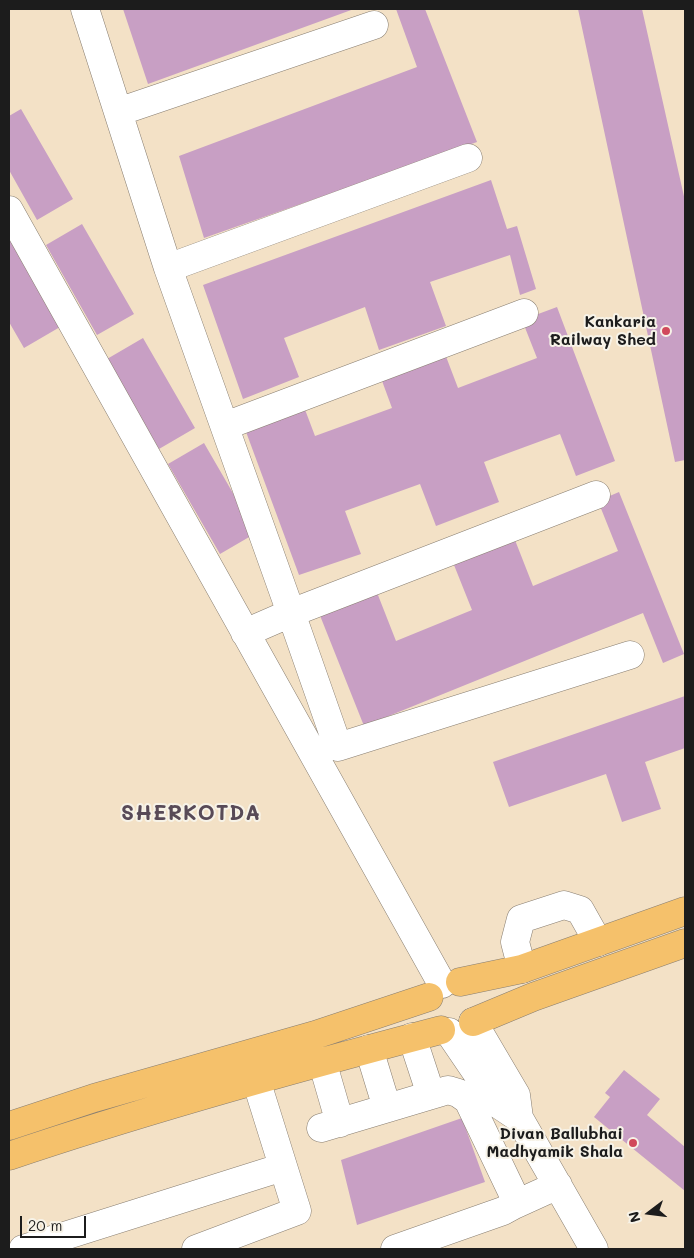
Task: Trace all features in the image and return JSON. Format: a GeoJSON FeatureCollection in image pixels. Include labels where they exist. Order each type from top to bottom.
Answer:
{"type":"FeatureCollection","features":[{"type":"Feature","properties":{"kind":"main road"},"geometry":{"type":"LineString","coordinates":[[9,1126],[94,1098],[315,1034],[444,988],[522,969],[685,910]]}},
{"type":"Feature","properties":{"kind":"main road"},"geometry":{"type":"LineString","coordinates":[[9,1156],[103,1124],[322,1061],[454,1028],[685,942]]}},
{"type":"Feature","properties":{"kind":"main road"},"geometry":{"type":"LineString","coordinates":[[468,986],[477,999],[477,1015],[454,1028],[429,1018],[427,1009],[444,988],[468,986]]}},
{"type":"Feature","properties":{"kind":"street"},"geometry":{"type":"LineString","coordinates":[[86,9],[168,268],[338,747],[630,654]]}},
{"type":"Feature","properties":{"kind":"street"},"geometry":{"type":"LineString","coordinates":[[118,112],[374,25]]}},
{"type":"Feature","properties":{"kind":"street"},"geometry":{"type":"LineString","coordinates":[[168,268],[468,158]]}},
{"type":"Feature","properties":{"kind":"street"},"geometry":{"type":"LineString","coordinates":[[9,210],[444,988]]}},
{"type":"Feature","properties":{"kind":"street"},"geometry":{"type":"LineString","coordinates":[[225,426],[524,313]]}},
{"type":"Feature","properties":{"kind":"street"},"geometry":{"type":"LineString","coordinates":[[245,633],[291,613],[596,495]]}},
{"type":"Feature","properties":{"kind":"street"},"geometry":{"type":"LineString","coordinates":[[522,969],[515,942],[521,919],[564,904],[580,910],[598,942]]}},
{"type":"Feature","properties":{"kind":"street"},"geometry":{"type":"LineString","coordinates":[[454,1028],[498,1104],[519,1118],[594,1249]]}},
{"type":"Feature","properties":{"kind":"street"},"geometry":{"type":"LineString","coordinates":[[412,1038],[430,1095]]}},
{"type":"Feature","properties":{"kind":"street"},"geometry":{"type":"LineString","coordinates":[[369,1049],[387,1108]]}},
{"type":"Feature","properties":{"kind":"street"},"geometry":{"type":"LineString","coordinates":[[322,1061],[331,1125],[448,1090],[458,1093],[468,1100],[514,1196],[514,1205]]}},
{"type":"Feature","properties":{"kind":"street"},"geometry":{"type":"LineString","coordinates":[[196,1249],[297,1211],[256,1080]]}},
{"type":"Feature","properties":{"kind":"street"},"geometry":{"type":"LineString","coordinates":[[23,1249],[283,1167]]}},
{"type":"Feature","properties":{"kind":"street"},"geometry":{"type":"LineString","coordinates":[[395,1249],[503,1210],[558,1185]]}},
{"type":"Feature","properties":{"kind":"building"},"geometry":{"type":"Polygon","coordinates":[[[123,9],[354,9],[148,84],[123,9]]]}},
{"type":"Feature","properties":{"kind":"building"},"geometry":{"type":"Polygon","coordinates":[[[396,9],[425,9],[477,142],[204,238],[179,156],[417,67],[396,9]]]}},
{"type":"Feature","properties":{"kind":"building","name":"Kankaria Railway Shed"},"geometry":{"type":"Polygon","coordinates":[[[578,9],[642,9],[685,201],[685,460],[675,462],[578,9]]]}},
{"type":"Feature","properties":{"kind":"building"},"geometry":{"type":"Polygon","coordinates":[[[21,109],[73,199],[37,220],[9,170],[9,116],[21,109]]]}},
{"type":"Feature","properties":{"kind":"building"},"geometry":{"type":"Polygon","coordinates":[[[491,180],[507,229],[517,226],[536,289],[520,295],[510,255],[430,282],[446,326],[379,350],[365,307],[284,338],[299,377],[243,399],[203,285],[491,180]]]}},
{"type":"Feature","properties":{"kind":"building"},"geometry":{"type":"Polygon","coordinates":[[[82,224],[134,314],[97,335],[46,245],[82,224]]]}},
{"type":"Feature","properties":{"kind":"building"},"geometry":{"type":"Polygon","coordinates":[[[9,238],[60,327],[24,348],[9,322],[9,238]]]}},
{"type":"Feature","properties":{"kind":"building"},"geometry":{"type":"Polygon","coordinates":[[[557,307],[615,461],[576,476],[560,434],[484,462],[499,502],[436,526],[420,484],[345,511],[361,554],[299,575],[242,421],[301,399],[315,436],[392,408],[378,370],[442,346],[458,388],[537,358],[522,320],[557,307]]]}},
{"type":"Feature","properties":{"kind":"building"},"geometry":{"type":"Polygon","coordinates":[[[143,338],[195,428],[159,449],[107,359],[143,338]]]}},
{"type":"Feature","properties":{"kind":"building"},"geometry":{"type":"Polygon","coordinates":[[[204,443],[256,533],[220,554],[168,464],[204,443]]]}},
{"type":"Feature","properties":{"kind":"building"},"geometry":{"type":"Polygon","coordinates":[[[619,492],[684,654],[663,663],[643,613],[364,726],[319,613],[376,590],[396,641],[472,610],[452,560],[513,535],[533,586],[618,551],[598,501],[619,492]]]}},
{"type":"Feature","properties":{"kind":"building"},"geometry":{"type":"Polygon","coordinates":[[[685,696],[685,748],[645,762],[661,809],[622,822],[606,774],[509,807],[493,762],[685,696]]]}},
{"type":"Feature","properties":{"kind":"building"},"geometry":{"type":"Polygon","coordinates":[[[624,1070],[660,1099],[647,1115],[685,1147],[685,1191],[594,1117],[610,1097],[605,1093],[624,1070]]]}},
{"type":"Feature","properties":{"kind":"building"},"geometry":{"type":"Polygon","coordinates":[[[462,1118],[485,1182],[357,1225],[341,1160],[462,1118]]]}},
{"type":"Feature","properties":{"kind":"place","name":"Kankaria Railway Shed"},"geometry":{"type":"Point","coordinates":[666,331]}},
{"type":"Feature","properties":{"kind":"place","name":"Divan Ballubhai Madhyamik Shala"},"geometry":{"type":"Point","coordinates":[633,1143]}},
{"type":"Feature","properties":{"kind":"district","name":"SHERKOTDA"},"geometry":{"type":"Point","coordinates":[191,814]}}]}
